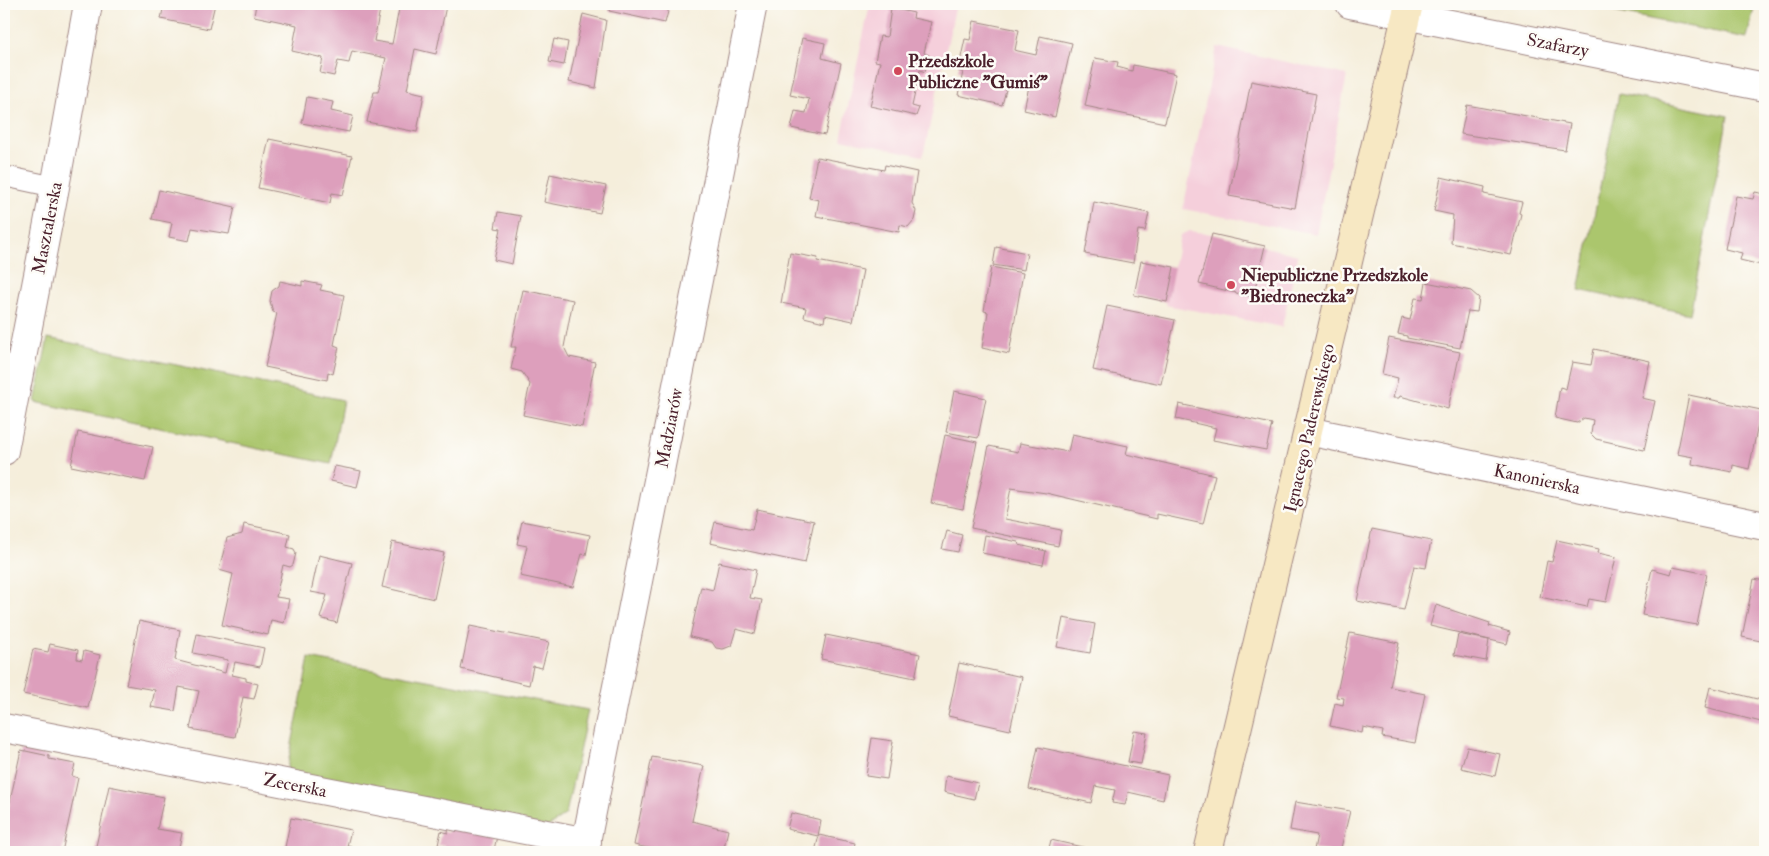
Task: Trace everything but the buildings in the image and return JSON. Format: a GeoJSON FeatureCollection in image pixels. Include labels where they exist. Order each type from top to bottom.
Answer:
{"type":"FeatureCollection","features":[{"type":"Feature","properties":{"kind":"street","name":"Masztalerska"},"geometry":{"type":"LineString","coordinates":[[4,451],[88,4]]}},
{"type":"Feature","properties":{"kind":"street","name":"Madziarów"},"geometry":{"type":"LineString","coordinates":[[586,847],[753,4]]}},
{"type":"Feature","properties":{"kind":"street","name":"Szafarzy"},"geometry":{"type":"LineString","coordinates":[[1350,4],[1408,10],[1765,87]]}},
{"type":"Feature","properties":{"kind":"street","name":"Ignacego Paderewskiego"},"geometry":{"type":"LineString","coordinates":[[1208,852],[1408,10]]}},
{"type":"Feature","properties":{"kind":"street","name":"Kanonierska"},"geometry":{"type":"LineString","coordinates":[[1308,430],[1765,526]]}},
{"type":"Feature","properties":{"kind":"street","name":"Zecerska"},"geometry":{"type":"LineString","coordinates":[[4,728],[586,847]]}},
{"type":"Feature","properties":{"kind":"lane"},"geometry":{"type":"LineString","coordinates":[[4,176],[55,187]]}},
{"type":"Feature","properties":{"kind":"shaded area","name":"Przedszkole Publiczne \"Gumiś\""},"geometry":{"type":"Polygon","coordinates":[[[870,4],[956,4],[923,156],[841,139],[870,4]]]}},
{"type":"Feature","properties":{"kind":"shaded area"},"geometry":{"type":"Polygon","coordinates":[[[1217,47],[1347,75],[1316,234],[1183,209],[1217,47]]]}},
{"type":"Feature","properties":{"kind":"shaded area","name":"Niepubliczne Przedszkole \"Biedroneczka\""},"geometry":{"type":"Polygon","coordinates":[[[1189,231],[1212,234],[1298,255],[1282,327],[1166,305],[1180,235],[1189,231]]]}},
{"type":"Feature","properties":{"kind":"green space"},"geometry":{"type":"Polygon","coordinates":[[[1617,4],[1755,4],[1747,38],[1615,12],[1617,4]]]}},
{"type":"Feature","properties":{"kind":"green space"},"geometry":{"type":"Polygon","coordinates":[[[1619,94],[1728,116],[1690,314],[1579,290],[1619,94]]]}},
{"type":"Feature","properties":{"kind":"green space"},"geometry":{"type":"Polygon","coordinates":[[[48,338],[343,400],[331,464],[35,402],[48,338]]]}},
{"type":"Feature","properties":{"kind":"green space"},"geometry":{"type":"Polygon","coordinates":[[[309,658],[588,710],[566,814],[548,827],[286,774],[309,658]]]}},
{"type":"Feature","properties":{"kind":"place","name":"Przedszkole Publiczne \"Gumiś\""},"geometry":{"type":"Point","coordinates":[898,71]}},
{"type":"Feature","properties":{"kind":"place","name":"Niepubliczne Przedszkole \"Biedroneczka\""},"geometry":{"type":"Point","coordinates":[1231,285]}}]}
